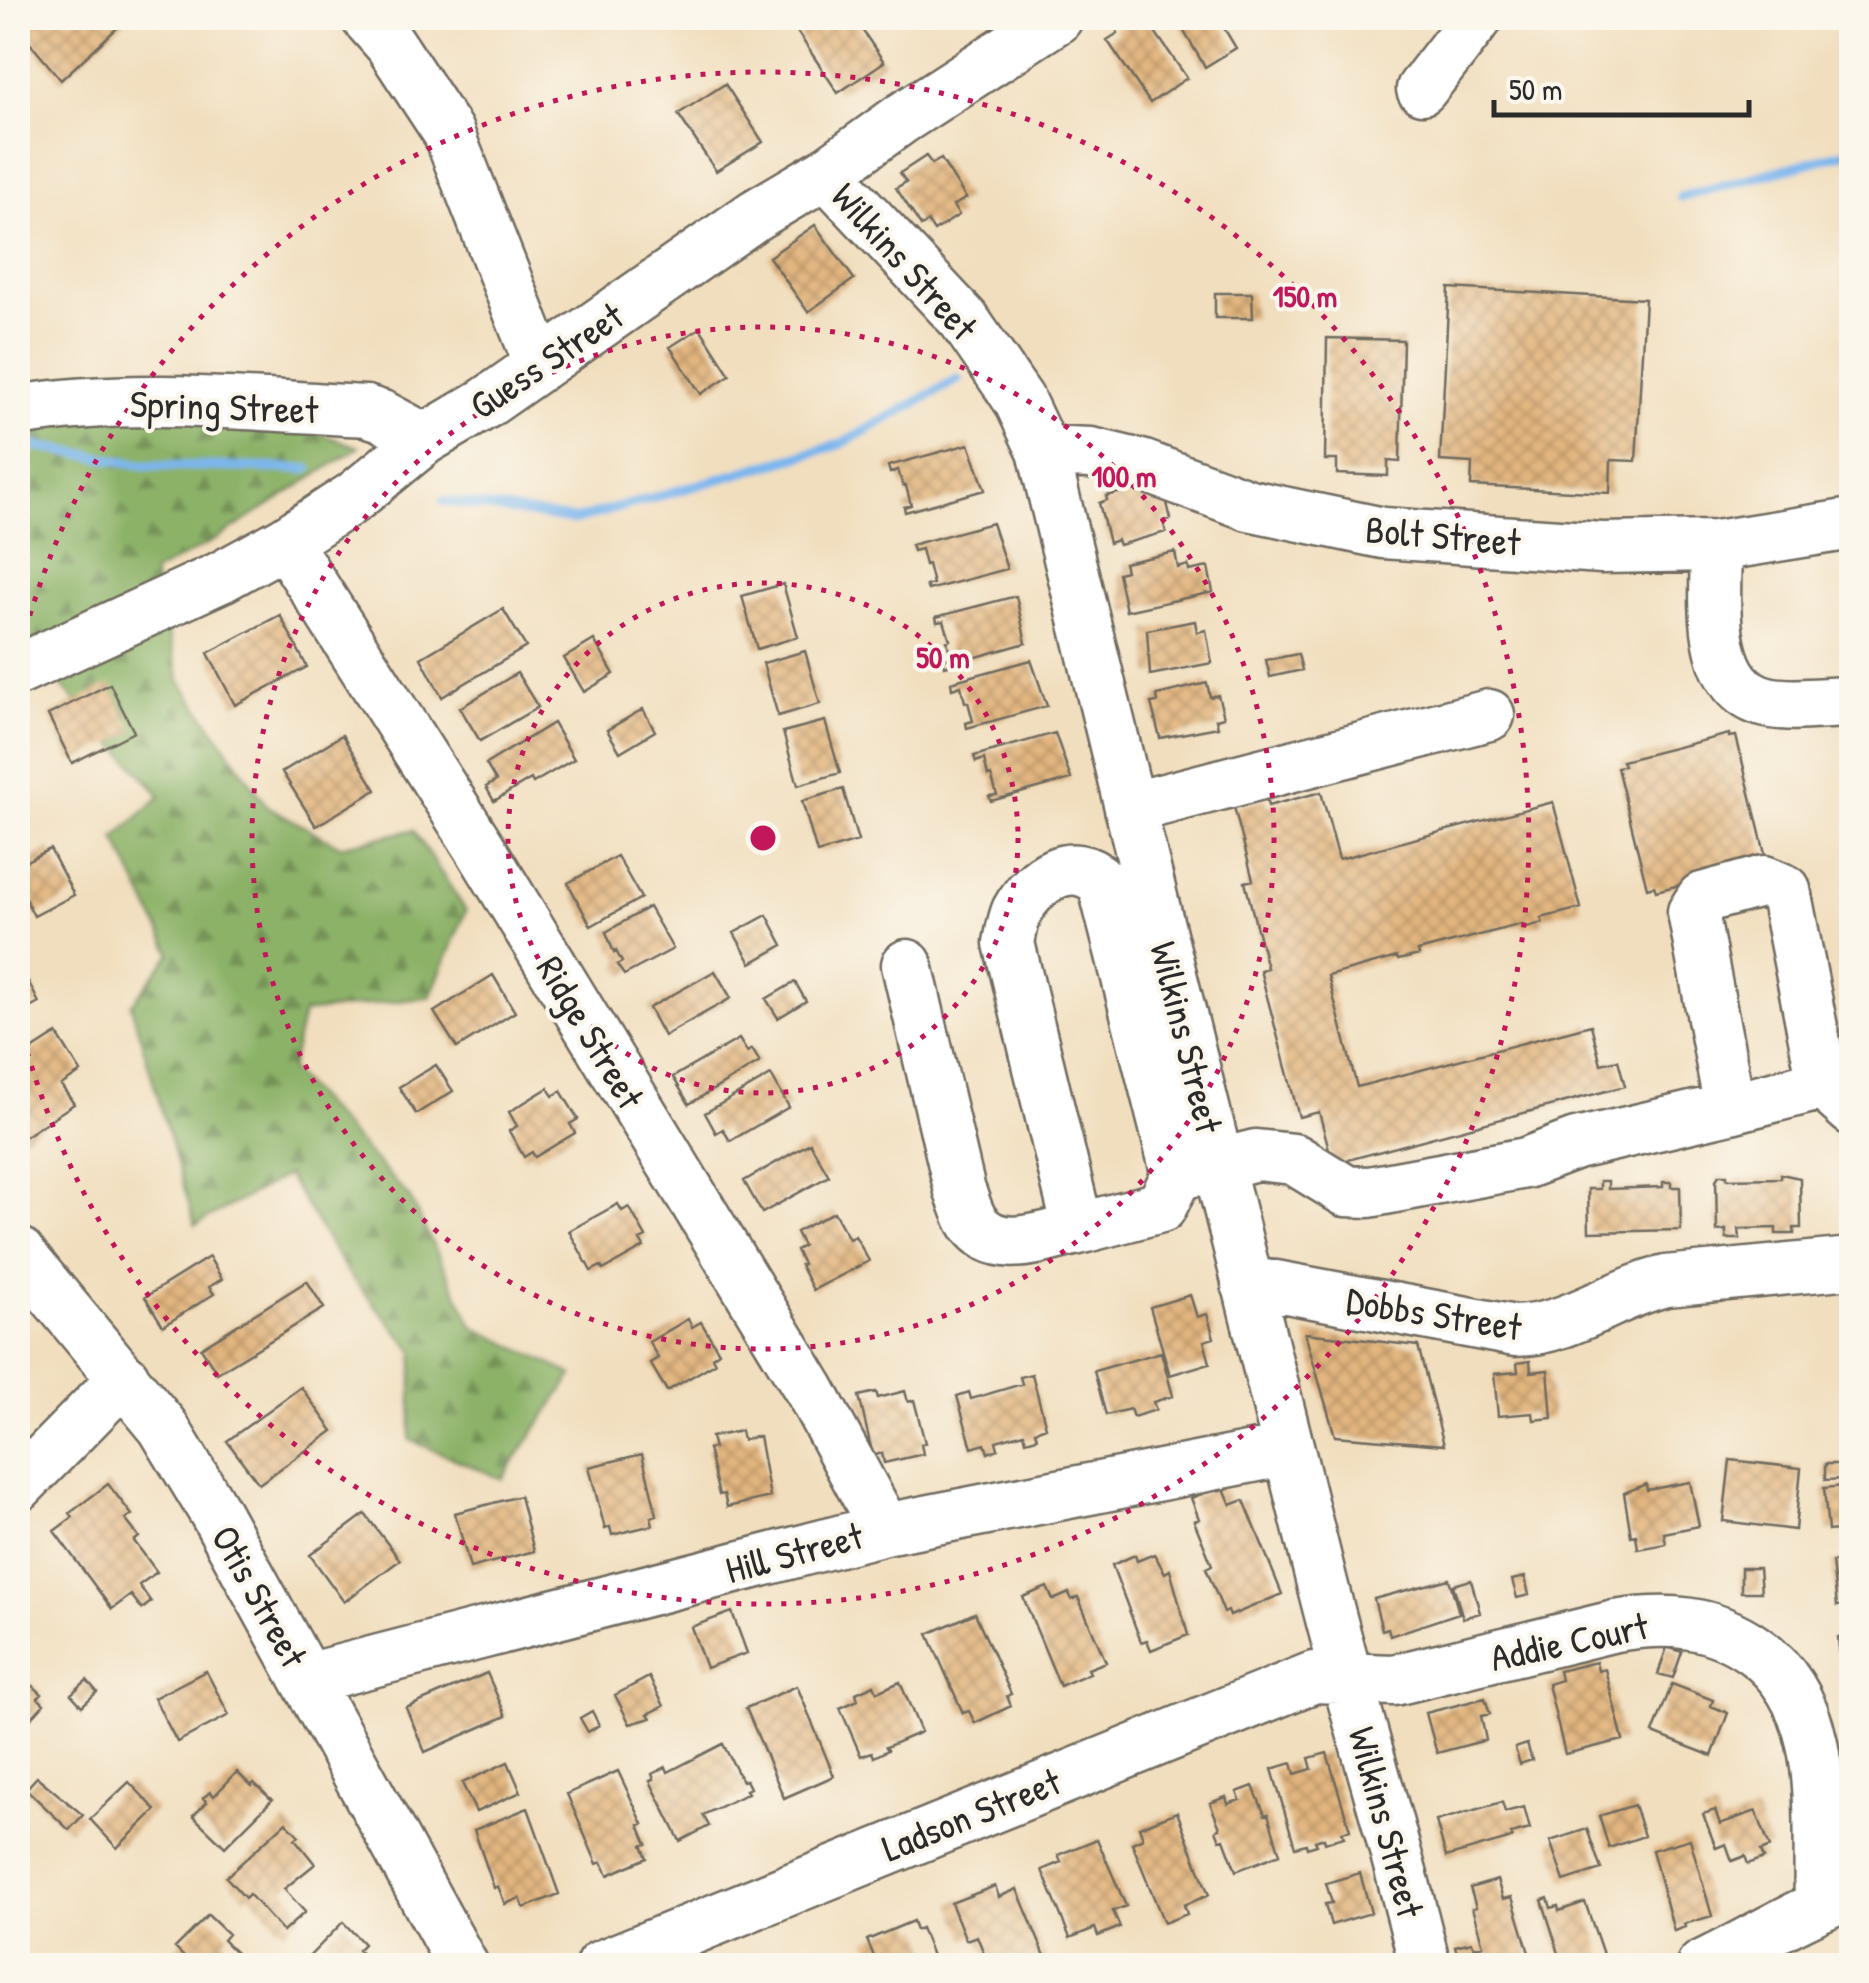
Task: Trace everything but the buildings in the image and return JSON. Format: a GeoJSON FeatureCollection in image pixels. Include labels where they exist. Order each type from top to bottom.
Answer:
{"type":"FeatureCollection","features":[{"type":"Feature","properties":{"kind":"street"},"geometry":{"type":"LineString","coordinates":[[366,18],[390,44],[448,132],[540,365]]}},
{"type":"Feature","properties":{"kind":"street","name":"Guess Street"},"geometry":{"type":"LineString","coordinates":[[18,670],[221,577],[285,542],[354,498],[425,439],[486,403],[756,215],[826,173],[901,119],[1057,18]]}},
{"type":"Feature","properties":{"kind":"street"},"geometry":{"type":"LineString","coordinates":[[1422,90],[1477,18]]}},
{"type":"Feature","properties":{"kind":"street","name":"Wilkins Street"},"geometry":{"type":"LineString","coordinates":[[826,173],[964,320],[1019,400],[1044,451],[1130,808],[1198,1169],[1247,1284],[1345,1676],[1400,1862],[1425,1966]]}},
{"type":"Feature","properties":{"kind":"street","name":"Spring Street"},"geometry":{"type":"LineString","coordinates":[[18,410],[56,404],[174,401],[366,411],[425,439]]}},
{"type":"Feature","properties":{"kind":"street","name":"Bolt Street"},"geometry":{"type":"LineString","coordinates":[[1044,451],[1091,454],[1141,464],[1248,505],[1383,534],[1602,548],[1716,546],[1852,524]]}},
{"type":"Feature","properties":{"kind":"street","name":"Ridge Street"},"geometry":{"type":"LineString","coordinates":[[285,542],[480,848],[810,1390],[885,1529]]}},
{"type":"Feature","properties":{"kind":"street"},"geometry":{"type":"LineString","coordinates":[[1716,546],[1716,626],[1721,658],[1732,677],[1747,694],[1768,702],[1852,702]]}},
{"type":"Feature","properties":{"kind":"street"},"geometry":{"type":"LineString","coordinates":[[1130,808],[1490,715]]}},
{"type":"Feature","properties":{"kind":"street"},"geometry":{"type":"LineString","coordinates":[[1078,1229],[1009,943],[1016,912],[1053,874],[1072,868],[1092,872],[1104,883],[1198,1169]]}},
{"type":"Feature","properties":{"kind":"street"},"geometry":{"type":"LineString","coordinates":[[907,965],[960,1191],[973,1222],[991,1238],[1008,1243],[1160,1207],[1198,1169],[1256,1155],[1294,1158],[1346,1190],[1369,1192],[1526,1162],[1576,1144],[1730,1108],[1837,1097],[1784,890],[1764,881],[1702,898],[1694,912],[1730,1108]]}},
{"type":"Feature","properties":{"kind":"street","name":"Otis Street"},"geometry":{"type":"LineString","coordinates":[[18,1252],[124,1378],[172,1442],[463,1966]]}},
{"type":"Feature","properties":{"kind":"street","name":"Dobbs Street"},"geometry":{"type":"LineString","coordinates":[[1247,1284],[1276,1286],[1515,1331],[1539,1330],[1568,1321],[1638,1288],[1666,1281],[1852,1262]]}},
{"type":"Feature","properties":{"kind":"street"},"geometry":{"type":"LineString","coordinates":[[18,1486],[124,1378]]}},
{"type":"Feature","properties":{"kind":"street","name":"Hill Street"},"geometry":{"type":"LineString","coordinates":[[306,1679],[885,1529],[1288,1450]]}},
{"type":"Feature","properties":{"kind":"street","name":"Addie Court"},"geometry":{"type":"LineString","coordinates":[[1345,1676],[1394,1680],[1649,1621],[1682,1621],[1711,1627],[1771,1662],[1793,1689],[1806,1718],[1815,1759],[1836,1899]]}},
{"type":"Feature","properties":{"kind":"street","name":"Ladson Street"},"geometry":{"type":"LineString","coordinates":[[600,1966],[1314,1677],[1345,1676]]}},
{"type":"Feature","properties":{"kind":"street"},"geometry":{"type":"LineString","coordinates":[[1727,1960],[1836,1899]]}},
{"type":"Feature","properties":{"kind":"green space"},"geometry":{"type":"Polygon","coordinates":[[[219,400],[359,447],[217,539],[153,573],[180,681],[267,806],[340,846],[413,830],[466,911],[430,997],[303,1013],[290,1070],[409,1197],[474,1327],[573,1375],[502,1479],[410,1440],[414,1351],[347,1272],[287,1175],[195,1225],[131,1005],[171,953],[115,838],[161,796],[18,637],[18,418],[219,400]]]}},
{"type":"Feature","properties":{"kind":"waterway"},"geometry":{"type":"LineString","coordinates":[[1681,197],[1852,151]]}},
{"type":"Feature","properties":{"kind":"waterway"},"geometry":{"type":"LineString","coordinates":[[444,501],[575,520],[841,444],[958,379]]}},
{"type":"Feature","properties":{"kind":"waterway"},"geometry":{"type":"LineString","coordinates":[[18,447],[28,445],[145,465],[308,469]]}}]}
